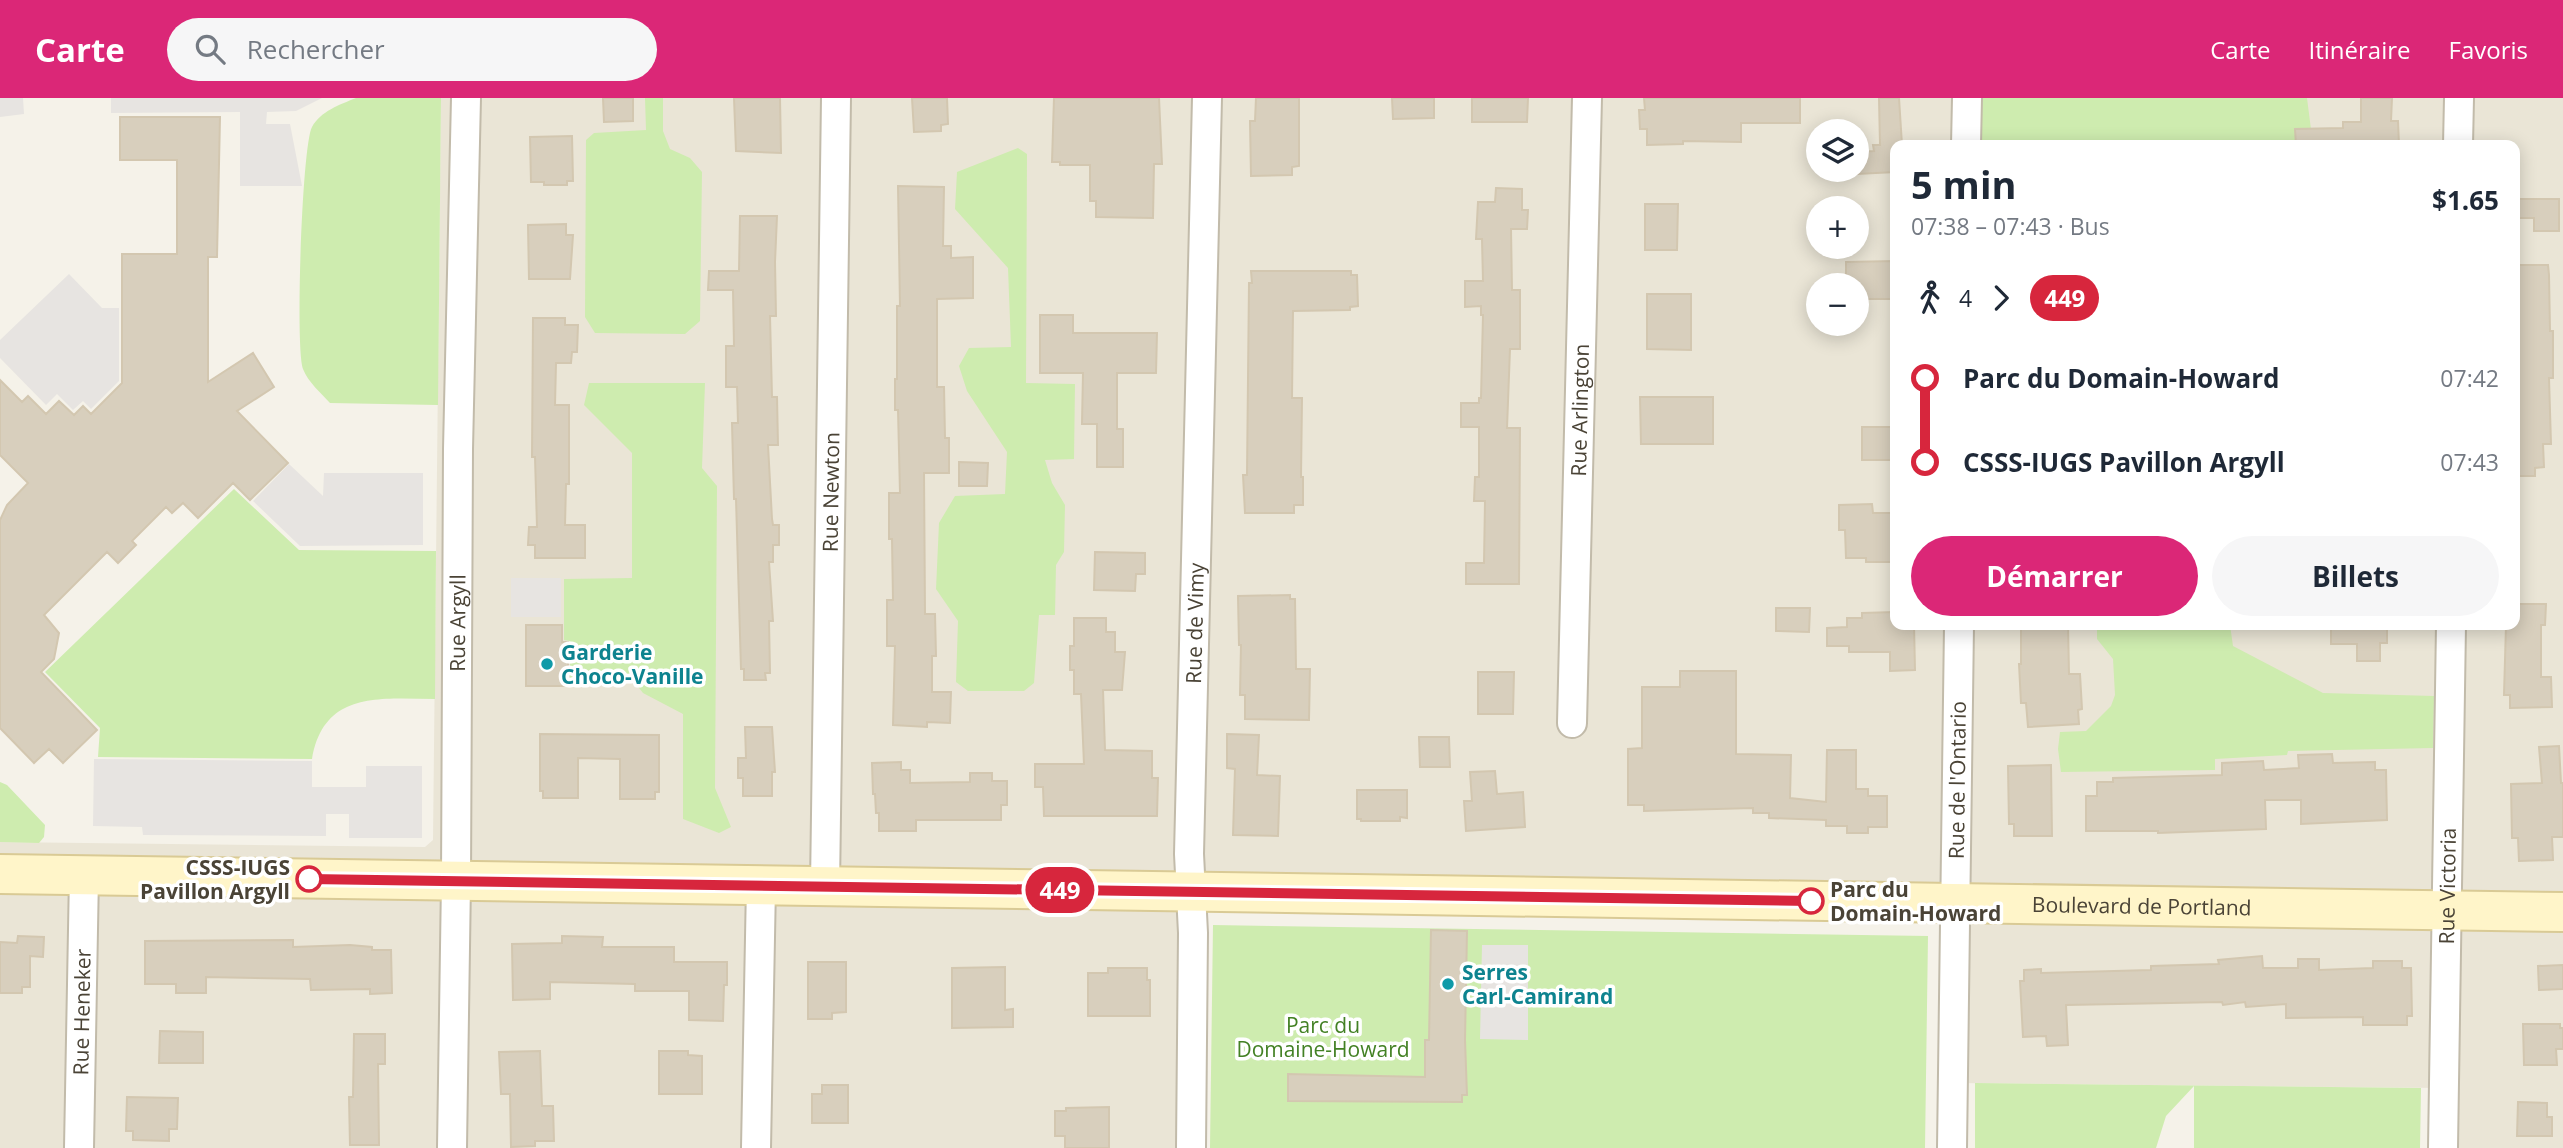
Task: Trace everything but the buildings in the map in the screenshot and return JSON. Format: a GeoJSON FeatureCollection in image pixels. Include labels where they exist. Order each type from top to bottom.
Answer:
{"type":"FeatureCollection","features":[{"type":"Feature","properties":{"kind":"main road","name":"Boulevard de Portland"},"geometry":{"type":"LineString","coordinates":[[0,874],[2563,912]]}},
{"type":"Feature","properties":{"kind":"street","name":"Rue Argyll"},"geometry":{"type":"LineString","coordinates":[[452,1148],[457,881],[458,449],[466,98]]}},
{"type":"Feature","properties":{"kind":"street","name":"Rue Newton"},"geometry":{"type":"LineString","coordinates":[[825,886],[836,98]]}},
{"type":"Feature","properties":{"kind":"street","name":"Rue de Vimy"},"geometry":{"type":"LineString","coordinates":[[1191,1148],[1189,854],[1207,98]]}},
{"type":"Feature","properties":{"kind":"street","name":"Rue Arlington"},"geometry":{"type":"LineString","coordinates":[[1572,723],[1587,98]]}},
{"type":"Feature","properties":{"kind":"street"},"geometry":{"type":"LineString","coordinates":[[1966,140],[1967,98]]}},
{"type":"Feature","properties":{"kind":"street"},"geometry":{"type":"LineString","coordinates":[[2458,140],[2459,98]]}},
{"type":"Feature","properties":{"kind":"street","name":"Rue de l'Ontario"},"geometry":{"type":"LineString","coordinates":[[1952,1148],[1959,630]]}},
{"type":"Feature","properties":{"kind":"street","name":"Rue Victoria"},"geometry":{"type":"LineString","coordinates":[[2443,1148],[2451,630]]}},
{"type":"Feature","properties":{"kind":"street","name":"Rue Heneker"},"geometry":{"type":"LineString","coordinates":[[79,1148],[84,875]]}},
{"type":"Feature","properties":{"kind":"street"},"geometry":{"type":"LineString","coordinates":[[756,1148],[761,885]]}},
{"type":"Feature","properties":{"kind":"shaded area"},"geometry":{"type":"Polygon","coordinates":[[[0,98],[23,98],[24,114],[0,117],[0,98]]]}},
{"type":"Feature","properties":{"kind":"shaded area"},"geometry":{"type":"Polygon","coordinates":[[[111,98],[322,98],[296,111],[267,112],[266,124],[290,124],[302,186],[240,186],[240,112],[111,113],[111,98]]]}},
{"type":"Feature","properties":{"kind":"shaded area"},"geometry":{"type":"Polygon","coordinates":[[[441,98],[2563,98],[2563,1148],[2443,1148],[2443,1088],[1953,1083],[1955,903],[1191,892],[1191,1148],[0,1148],[0,842],[425,847],[433,840],[441,98]]]}},
{"type":"Feature","properties":{"kind":"shaded area"},"geometry":{"type":"Polygon","coordinates":[[[69,274],[102,308],[119,308],[119,381],[91,409],[83,401],[73,410],[57,394],[46,405],[0,358],[0,340],[69,274]]]}},
{"type":"Feature","properties":{"kind":"shaded area"},"geometry":{"type":"Polygon","coordinates":[[[289,464],[323,496],[324,473],[423,473],[423,545],[300,546],[253,501],[289,464]]]}},
{"type":"Feature","properties":{"kind":"shaded area"},"geometry":{"type":"Polygon","coordinates":[[[511,578],[561,578],[561,617],[511,617],[511,578]]]}},
{"type":"Feature","properties":{"kind":"shaded area"},"geometry":{"type":"Polygon","coordinates":[[[94,759],[312,761],[312,787],[366,787],[366,766],[422,766],[422,838],[349,838],[349,814],[326,814],[326,836],[143,835],[142,827],[93,826],[94,759]]]}},
{"type":"Feature","properties":{"kind":"shaded area"},"geometry":{"type":"Polygon","coordinates":[[[1482,945],[1528,945],[1528,1040],[1480,1039],[1482,945]]]}},
{"type":"Feature","properties":{"kind":"green space"},"geometry":{"type":"Polygon","coordinates":[[[356,98],[441,98],[438,405],[330,403],[311,383],[303,369],[300,288],[308,142],[312,127],[320,117],[356,98]]]}},
{"type":"Feature","properties":{"kind":"green space"},"geometry":{"type":"Polygon","coordinates":[[[645,98],[663,98],[663,131],[670,149],[690,158],[702,172],[700,321],[685,334],[595,333],[585,317],[586,140],[594,133],[646,130],[645,98]]]}},
{"type":"Feature","properties":{"kind":"green space"},"geometry":{"type":"Polygon","coordinates":[[[1981,98],[2307,98],[2312,140],[1981,140],[1981,98]]]}},
{"type":"Feature","properties":{"kind":"green space"},"geometry":{"type":"Polygon","coordinates":[[[1018,148],[1027,154],[1026,383],[1075,384],[1074,459],[1045,460],[1052,483],[1065,505],[1064,552],[1056,565],[1055,615],[1039,615],[1034,683],[1024,691],[968,691],[956,682],[958,621],[936,589],[939,523],[955,496],[1005,494],[1007,452],[967,391],[959,366],[969,348],[1011,347],[1008,268],[955,209],[957,172],[1018,148]]]}},
{"type":"Feature","properties":{"kind":"green space"},"geometry":{"type":"Polygon","coordinates":[[[589,383],[705,383],[702,468],[717,486],[715,788],[731,827],[719,833],[683,819],[683,714],[643,693],[632,679],[570,679],[570,641],[564,640],[564,579],[632,578],[632,453],[584,405],[589,383]]]}},
{"type":"Feature","properties":{"kind":"green space"},"geometry":{"type":"Polygon","coordinates":[[[234,489],[299,550],[436,551],[435,699],[376,700],[358,703],[342,710],[329,721],[319,737],[312,759],[98,757],[100,728],[45,672],[234,489]]]}},
{"type":"Feature","properties":{"kind":"green space"},"geometry":{"type":"Polygon","coordinates":[[[2097,630],[2231,630],[2233,646],[2323,693],[2434,696],[2433,748],[2288,751],[2287,755],[2215,759],[2215,770],[2061,772],[2058,749],[2060,732],[2086,731],[2111,706],[2115,695],[2113,659],[2097,639],[2097,630]]]}},
{"type":"Feature","properties":{"kind":"green space"},"geometry":{"type":"Polygon","coordinates":[[[0,782],[7,785],[45,825],[44,837],[39,843],[0,842],[0,782]]]}},
{"type":"Feature","properties":{"kind":"green space","name":"Parc du Domaine-Howard"},"geometry":{"type":"Polygon","coordinates":[[[1213,925],[1928,936],[1925,1148],[1210,1148],[1213,925]]]}},
{"type":"Feature","properties":{"kind":"green space"},"geometry":{"type":"Polygon","coordinates":[[[1975,1083],[2421,1088],[2420,1148],[2194,1148],[2194,1086],[2166,1116],[2156,1148],[1975,1148],[1975,1083]]]}},
{"type":"Feature","properties":{"kind":"bus line","name":"449"},"geometry":{"type":"LineString","coordinates":[[309,879],[1811,901]]}},
{"type":"Feature","properties":{"kind":"place","name":"Garderie Choco-Vanille"},"geometry":{"type":"Point","coordinates":[547,664]}},
{"type":"Feature","properties":{"kind":"place","name":"CSSS-IUGS Pavillon Argyll"},"geometry":{"type":"Point","coordinates":[309,879]}},
{"type":"Feature","properties":{"kind":"place","name":"Parc du Domain-Howard"},"geometry":{"type":"Point","coordinates":[1811,901]}},
{"type":"Feature","properties":{"kind":"place","name":"Serres Carl-Camirand"},"geometry":{"type":"Point","coordinates":[1448,984]}}]}
